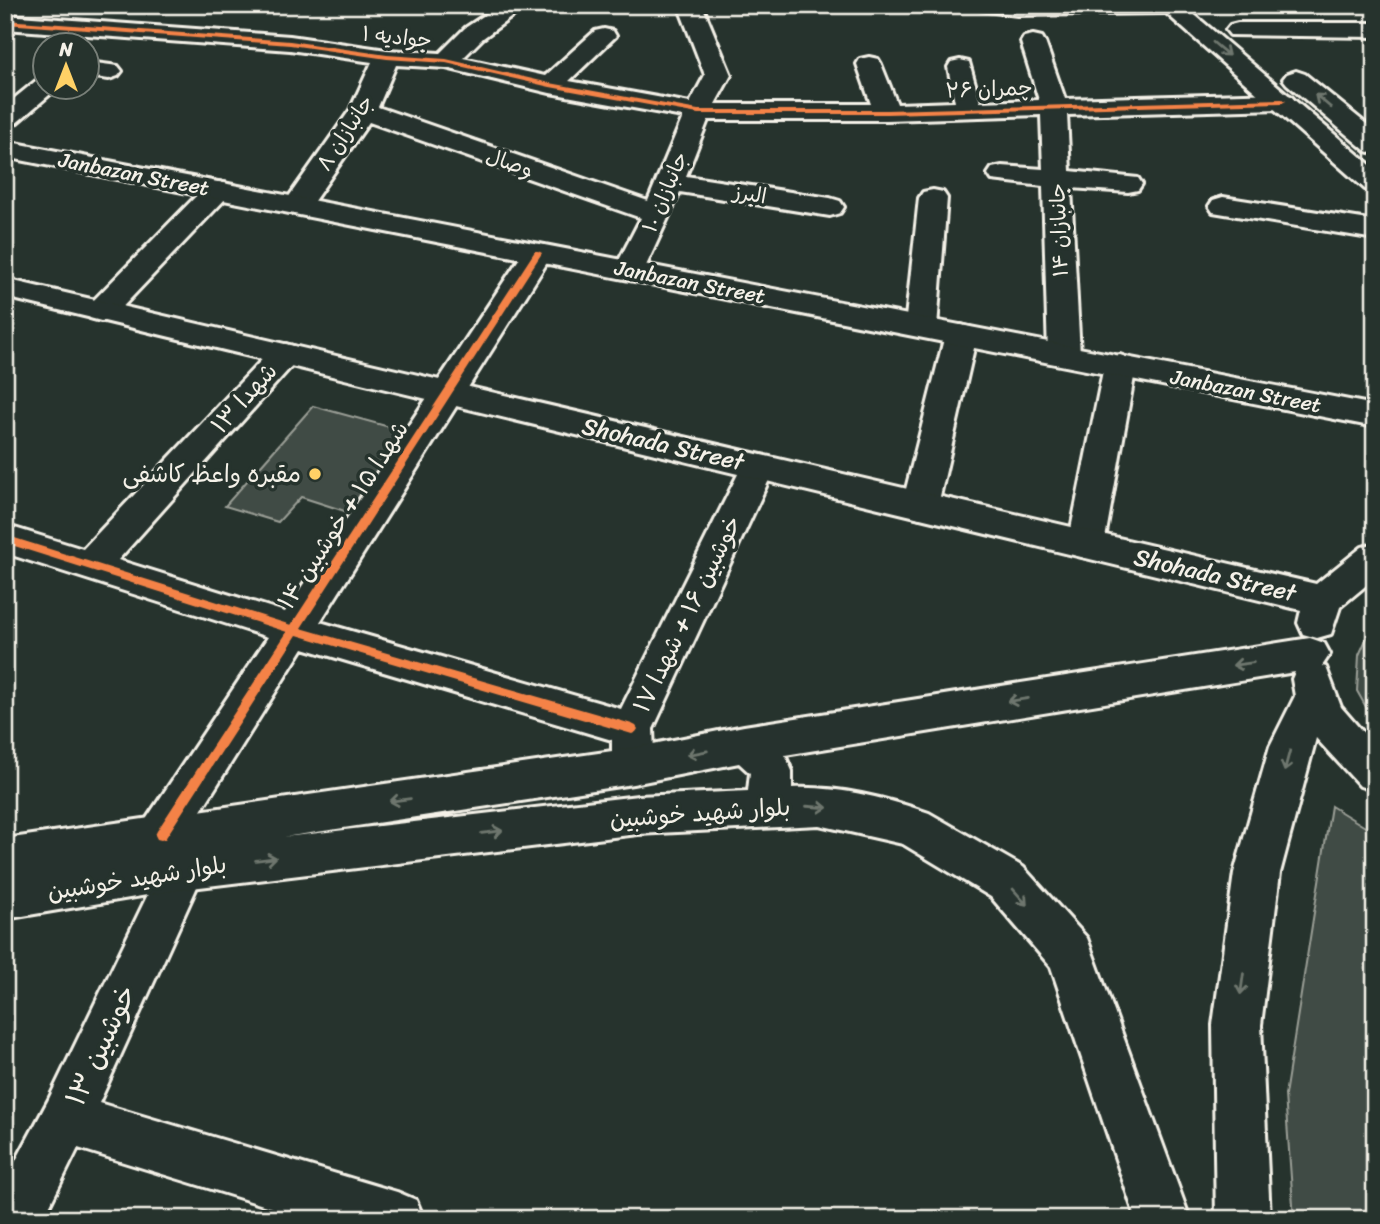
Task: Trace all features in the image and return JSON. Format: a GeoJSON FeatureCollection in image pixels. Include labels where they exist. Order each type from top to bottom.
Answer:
{"type":"FeatureCollection","features":[{"type":"Feature","properties":{"kind":"street"},"geometry":{"type":"LineString","coordinates":[[49,25],[70,5]]}},
{"type":"Feature","properties":{"kind":"street"},"geometry":{"type":"LineString","coordinates":[[446,61],[474,33],[516,5]]}},
{"type":"Feature","properties":{"kind":"street"},"geometry":{"type":"LineString","coordinates":[[683,5],[699,5]]}},
{"type":"Feature","properties":{"kind":"street","name":"جانبازان ۱۰"},"geometry":{"type":"LineString","coordinates":[[629,270],[657,214],[698,112],[718,75],[690,5]]}},
{"type":"Feature","properties":{"kind":"street"},"geometry":{"type":"LineString","coordinates":[[988,5],[1017,8],[1169,6],[1375,183]]}},
{"type":"Feature","properties":{"kind":"street"},"geometry":{"type":"LineString","coordinates":[[1373,142],[1229,21],[1375,30]]}},
{"type":"Feature","properties":{"kind":"street","name":"جوادیه ۱"},"geometry":{"type":"LineString","coordinates":[[5,22],[290,43],[387,57],[446,61],[551,85],[698,112]]}},
{"type":"Feature","properties":{"kind":"street"},"geometry":{"type":"LineString","coordinates":[[551,85],[604,36]]}},
{"type":"Feature","properties":{"kind":"street","name":"جانبازان ۱۴"},"geometry":{"type":"LineString","coordinates":[[1033,42],[1054,105],[1064,355]]}},
{"type":"Feature","properties":{"kind":"street","name":"جانبازان ۸"},"geometry":{"type":"LineString","coordinates":[[297,205],[363,111],[387,57]]}},
{"type":"Feature","properties":{"kind":"street"},"geometry":{"type":"LineString","coordinates":[[869,64],[887,112]]}},
{"type":"Feature","properties":{"kind":"street"},"geometry":{"type":"LineString","coordinates":[[960,67],[969,109]]}},
{"type":"Feature","properties":{"kind":"street"},"geometry":{"type":"LineString","coordinates":[[5,120],[32,97]]}},
{"type":"Feature","properties":{"kind":"street","name":"چمران ۲۶"},"geometry":{"type":"LineString","coordinates":[[698,112],[887,112],[1054,105],[1282,101]]}},
{"type":"Feature","properties":{"kind":"street","name":"وصال"},"geometry":{"type":"LineString","coordinates":[[363,111],[657,214]]}},
{"type":"Feature","properties":{"kind":"street","name":"Janbazan Street"},"geometry":{"type":"LineString","coordinates":[[5,149],[1375,416]]}},
{"type":"Feature","properties":{"kind":"street"},"geometry":{"type":"LineString","coordinates":[[1002,174],[1128,184]]}},
{"type":"Feature","properties":{"kind":"street","name":"البرز"},"geometry":{"type":"LineString","coordinates":[[670,182],[831,207]]}},
{"type":"Feature","properties":{"kind":"street"},"geometry":{"type":"LineString","coordinates":[[101,311],[218,190]]}},
{"type":"Feature","properties":{"kind":"street"},"geometry":{"type":"LineString","coordinates":[[921,327],[933,198]]}},
{"type":"Feature","properties":{"kind":"street"},"geometry":{"type":"LineString","coordinates":[[1223,206],[1375,230]]}},
{"type":"Feature","properties":{"kind":"street","name":"شهدا ۱۵ + خوشبین ۱۴"},"geometry":{"type":"LineString","coordinates":[[172,852],[295,630],[538,253]]}},
{"type":"Feature","properties":{"kind":"street","name":"Shohada Street"},"geometry":{"type":"LineString","coordinates":[[5,288],[1322,600]]}},
{"type":"Feature","properties":{"kind":"street"},"geometry":{"type":"LineString","coordinates":[[920,505],[961,335]]}},
{"type":"Feature","properties":{"kind":"street","name":"شهدا ۱۳"},"geometry":{"type":"LineString","coordinates":[[90,566],[285,354]]}},
{"type":"Feature","properties":{"kind":"street"},"geometry":{"type":"LineString","coordinates":[[1086,544],[1120,366]]}},
{"type":"Feature","properties":{"kind":"street","name":"خوشبین ۱۶ + شهدا ۱۷"},"geometry":{"type":"LineString","coordinates":[[632,747],[758,467]]}},
{"type":"Feature","properties":{"kind":"street"},"geometry":{"type":"LineString","coordinates":[[5,539],[295,630],[632,747]]}},
{"type":"Feature","properties":{"kind":"street"},"geometry":{"type":"LineString","coordinates":[[1243,1219],[1237,1025],[1257,873],[1312,677],[1322,600],[1375,557]]}},
{"type":"Feature","properties":{"kind":"street"},"geometry":{"type":"LineString","coordinates":[[1312,677],[1344,743],[1375,773]]}},
{"type":"Feature","properties":{"kind":"street","name":"بلوار شهید خوشبین"},"geometry":{"type":"LineString","coordinates":[[5,898],[172,852],[632,747],[744,744],[1312,677]]}},
{"type":"Feature","properties":{"kind":"street"},"geometry":{"type":"LineString","coordinates":[[744,744],[762,754],[772,771],[772,790],[761,807]]}},
{"type":"Feature","properties":{"kind":"street","name":"بلوار شهید خوشبین"},"geometry":{"type":"LineString","coordinates":[[5,859],[172,852],[761,807],[819,806],[913,827],[1007,882],[1070,954],[1163,1219]]}},
{"type":"Feature","properties":{"kind":"street","name":"خوشبین ۱۳"},"geometry":{"type":"LineString","coordinates":[[13,1219],[66,1119],[172,852]]}},
{"type":"Feature","properties":{"kind":"street"},"geometry":{"type":"LineString","coordinates":[[66,1119],[397,1219]]}},
{"type":"Feature","properties":{"kind":"shaded area"},"geometry":{"type":"Polygon","coordinates":[[[313,406],[415,434],[354,514],[301,497],[278,522],[225,506],[313,406]]]}},
{"type":"Feature","properties":{"kind":"shaded area"},"geometry":{"type":"Polygon","coordinates":[[[1375,620],[1375,723],[1357,691],[1359,655],[1375,620]]]}},
{"type":"Feature","properties":{"kind":"shaded area"},"geometry":{"type":"Polygon","coordinates":[[[1331,806],[1375,833],[1375,1219],[1294,1219],[1285,1095],[1331,806]]]}},
{"type":"Feature","properties":{"kind":"cycle path"},"geometry":{"type":"LineString","coordinates":[[5,22],[290,43],[387,57],[446,61],[550,85],[698,112],[887,112],[1282,101]]}},
{"type":"Feature","properties":{"kind":"cycle path"},"geometry":{"type":"LineString","coordinates":[[161,835],[538,253]]}},
{"type":"Feature","properties":{"kind":"cycle path"},"geometry":{"type":"LineString","coordinates":[[5,539],[295,630],[632,729]]}},
{"type":"Feature","properties":{"kind":"place","name":"مقبره واعظ کاشفی"},"geometry":{"type":"Point","coordinates":[315,474]}}]}
